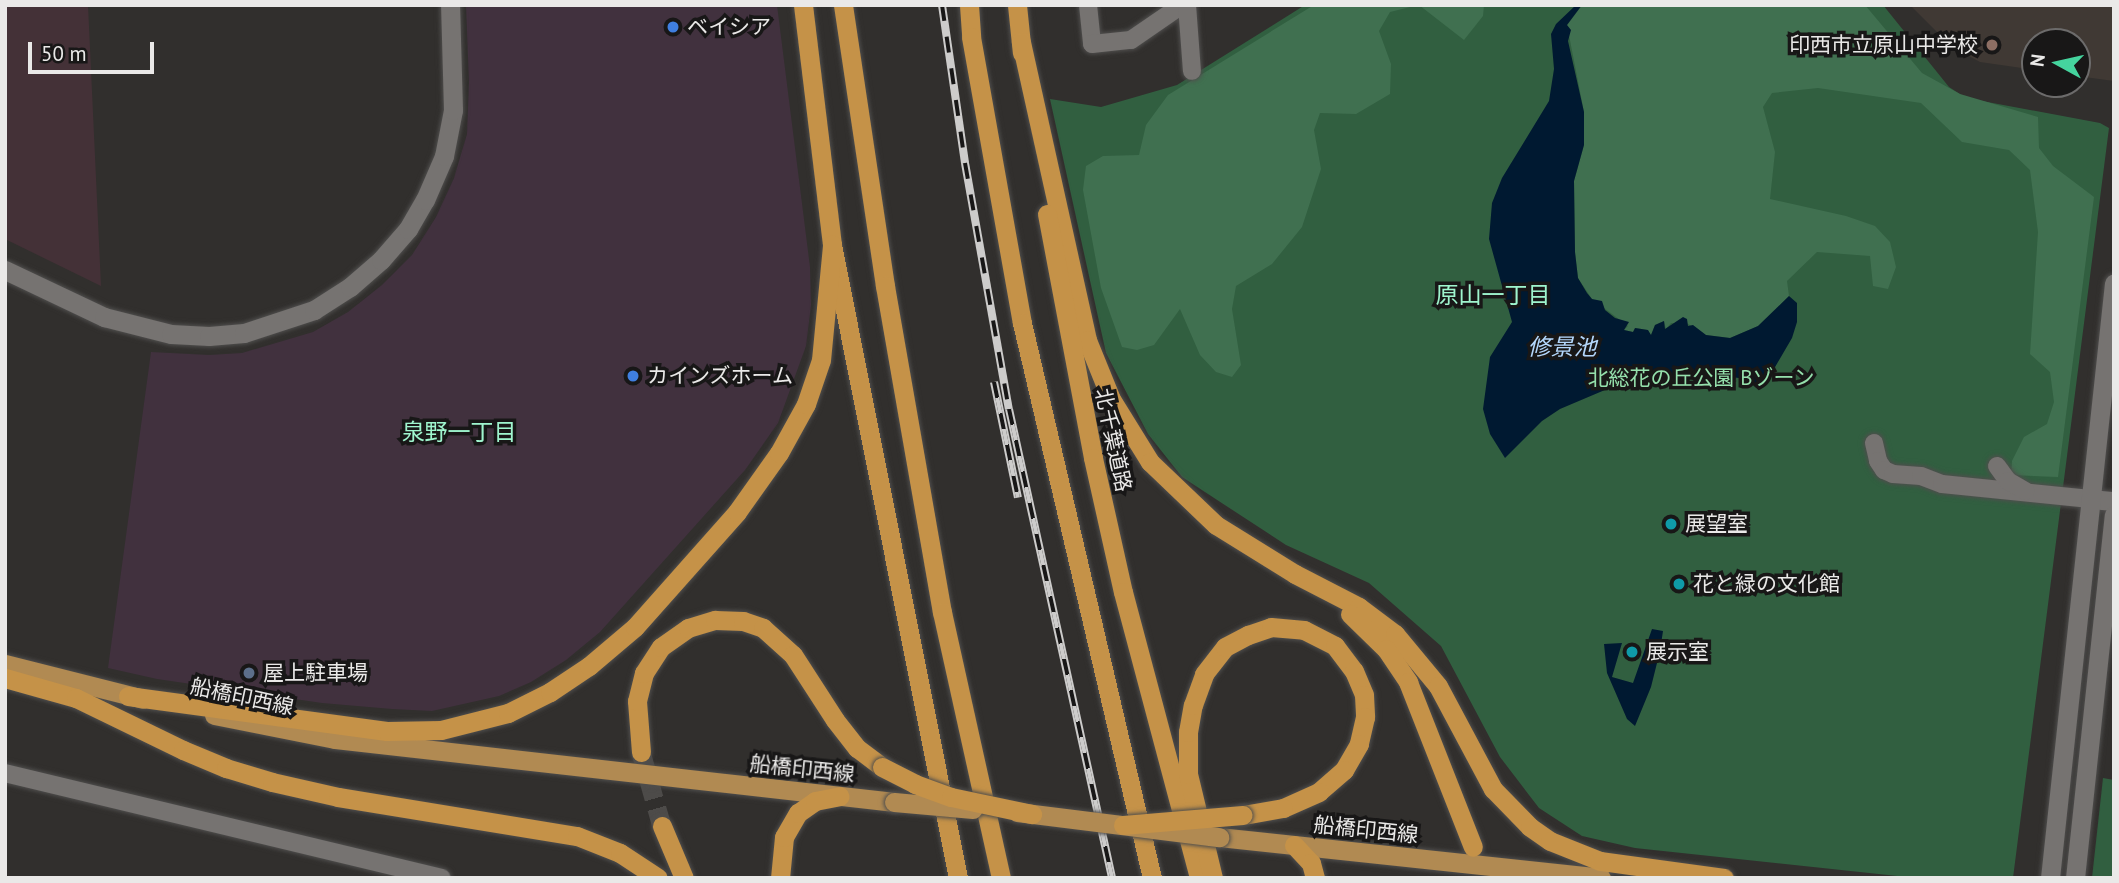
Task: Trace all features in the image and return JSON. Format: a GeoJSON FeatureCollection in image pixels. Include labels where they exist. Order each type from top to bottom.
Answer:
{"type":"FeatureCollection","features":[{"type":"Feature","properties":{"kind":"highway"},"geometry":{"type":"LineString","coordinates":[[803,5],[832,244],[958,878]]}},
{"type":"Feature","properties":{"kind":"highway"},"geometry":{"type":"LineString","coordinates":[[844,5],[885,286],[942,612],[1000,878]]}},
{"type":"Feature","properties":{"kind":"highway"},"geometry":{"type":"LineString","coordinates":[[969,5],[971,37],[1022,323],[1152,878]]}},
{"type":"Feature","properties":{"kind":"highway","name":"北千葉道路"},"geometry":{"type":"LineString","coordinates":[[1017,5],[1060,291],[1093,458],[1123,592],[1199,878]]}},
{"type":"Feature","properties":{"kind":"highway"},"geometry":{"type":"LineString","coordinates":[[1021,41],[1087,340],[1111,400],[1150,462],[1188,500],[1247,546],[1359,607],[1395,634],[1438,686],[1493,789],[1530,827],[1550,841],[1600,861],[1724,878]]}},
{"type":"Feature","properties":{"kind":"highway"},"geometry":{"type":"LineString","coordinates":[[128,696],[387,731],[441,730],[508,713],[550,692],[589,666],[635,627],[737,512],[779,453],[806,404],[821,360],[832,244]]}},
{"type":"Feature","properties":{"kind":"highway"},"geometry":{"type":"LineString","coordinates":[[1295,574],[1363,625],[1386,649],[1401,671],[1432,737],[1473,847]]}},
{"type":"Feature","properties":{"kind":"highway"},"geometry":{"type":"LineString","coordinates":[[905,616],[911,681],[949,878]]}},
{"type":"Feature","properties":{"kind":"highway"},"geometry":{"type":"LineString","coordinates":[[641,752],[637,701],[644,673],[661,647],[688,628],[715,620],[743,621],[763,628],[793,654],[835,720],[857,748],[882,766],[915,784],[951,797],[1032,814]]}},
{"type":"Feature","properties":{"kind":"highway"},"geometry":{"type":"LineString","coordinates":[[1124,825],[1243,815],[1283,808],[1319,792],[1344,771],[1359,744],[1364,717],[1364,695],[1354,671],[1335,646],[1304,630],[1271,627],[1225,647],[1203,674],[1188,732],[1188,774],[1213,878]]}},
{"type":"Feature","properties":{"kind":"highway"},"geometry":{"type":"LineString","coordinates":[[5,678],[76,698],[183,750],[237,772],[338,797],[577,836],[620,853],[658,878]]}},
{"type":"Feature","properties":{"kind":"highway"},"geometry":{"type":"LineString","coordinates":[[780,878],[784,837],[798,813],[815,801],[840,796]]}},
{"type":"Feature","properties":{"kind":"highway"},"geometry":{"type":"LineString","coordinates":[[662,825],[684,878]]}},
{"type":"Feature","properties":{"kind":"highway"},"geometry":{"type":"LineString","coordinates":[[1294,845],[1311,863],[1315,878]]}},
{"type":"Feature","properties":{"kind":"main road","name":"船橋印西線"},"geometry":{"type":"LineString","coordinates":[[5,664],[128,696],[335,738],[894,802],[1032,814],[1601,878]]}},
{"type":"Feature","properties":{"kind":"street"},"geometry":{"type":"LineString","coordinates":[[5,270],[104,317],[171,334],[209,336],[244,333],[280,324],[314,310],[351,287],[381,260],[408,229],[425,200],[444,156],[453,110],[450,5]]}},
{"type":"Feature","properties":{"kind":"street"},"geometry":{"type":"LineString","coordinates":[[1088,5],[1092,44],[1131,40],[1184,5],[1192,71]]}},
{"type":"Feature","properties":{"kind":"street"},"geometry":{"type":"LineString","coordinates":[[2050,878],[2114,283]]}},
{"type":"Feature","properties":{"kind":"street"},"geometry":{"type":"LineString","coordinates":[[1874,443],[1878,461],[1884,470],[1893,474],[1921,476],[1942,484],[2114,501]]}},
{"type":"Feature","properties":{"kind":"street"},"geometry":{"type":"LineString","coordinates":[[1997,466],[2008,481],[2028,493]]}},
{"type":"Feature","properties":{"kind":"street"},"geometry":{"type":"LineString","coordinates":[[2075,878],[2114,514]]}},
{"type":"Feature","properties":{"kind":"street"},"geometry":{"type":"LineString","coordinates":[[5,773],[443,878]]}},
{"type":"Feature","properties":{"kind":"shaded area"},"geometry":{"type":"Polygon","coordinates":[[[5,5],[88,5],[101,286],[5,239],[5,5]]]}},
{"type":"Feature","properties":{"kind":"shaded area"},"geometry":{"type":"Polygon","coordinates":[[[466,5],[777,5],[810,267],[811,305],[806,346],[778,423],[745,470],[600,632],[566,660],[531,682],[499,696],[432,711],[392,709],[322,703],[157,679],[108,668],[151,352],[209,355],[242,353],[313,332],[348,312],[382,285],[412,255],[436,217],[454,178],[467,134],[469,82],[466,5]]]}},
{"type":"Feature","properties":{"kind":"shaded area","name":"印西市立原山中学校"},"geometry":{"type":"Polygon","coordinates":[[[1910,5],[2114,5],[2114,81],[2091,78],[2091,28],[2021,28],[2021,68],[1980,62],[1952,47],[1910,5]]]}},
{"type":"Feature","properties":{"kind":"green space","name":"北総花の丘公園 Bゾーン"},"geometry":{"type":"Polygon","coordinates":[[[1305,5],[1883,5],[1949,87],[1966,98],[2100,123],[2109,128],[2013,878],[1916,878],[1635,848],[1582,836],[1539,808],[1500,757],[1441,646],[1369,583],[1286,545],[1182,477],[1148,434],[1106,353],[1050,99],[1101,107],[1177,85],[1305,5]]]}},
{"type":"Feature","properties":{"kind":"green space"},"geometry":{"type":"Polygon","coordinates":[[[1314,5],[1418,5],[1390,12],[1379,31],[1391,64],[1390,94],[1356,114],[1320,113],[1314,130],[1321,169],[1302,227],[1272,264],[1236,286],[1232,309],[1241,365],[1232,377],[1216,372],[1200,355],[1180,309],[1154,345],[1137,350],[1122,347],[1101,288],[1083,190],[1086,166],[1103,156],[1139,155],[1146,125],[1168,95],[1314,5]]]}},
{"type":"Feature","properties":{"kind":"green space"},"geometry":{"type":"Polygon","coordinates":[[[1419,5],[1484,5],[1483,16],[1464,40],[1419,5]]]}},
{"type":"Feature","properties":{"kind":"green space"},"geometry":{"type":"Polygon","coordinates":[[[1582,5],[1865,5],[1922,73],[1960,94],[2038,117],[2039,148],[2053,166],[2094,197],[2058,477],[2011,475],[2012,461],[2024,437],[2047,424],[2054,402],[2050,372],[2030,354],[2038,232],[2030,170],[2009,150],[1962,142],[1921,103],[1818,88],[1772,93],[1763,107],[1775,152],[1770,199],[1846,216],[1875,226],[1890,242],[1896,267],[1888,289],[1873,286],[1870,256],[1817,252],[1787,281],[1789,296],[1758,326],[1730,338],[1706,335],[1680,319],[1666,329],[1664,321],[1655,325],[1651,335],[1647,330],[1624,330],[1628,326],[1592,299],[1578,278],[1575,252],[1574,181],[1584,145],[1584,112],[1567,25],[1582,5]]]}},
{"type":"Feature","properties":{"kind":"green space"},"geometry":{"type":"Polygon","coordinates":[[[2103,778],[2114,780],[2114,878],[2092,878],[2103,778]]]}},
{"type":"Feature","properties":{"kind":"water","name":"修景池"},"geometry":{"type":"Polygon","coordinates":[[[1576,5],[1582,5],[1567,25],[1571,30],[1568,41],[1584,112],[1584,145],[1574,181],[1575,252],[1578,278],[1587,293],[1592,299],[1602,301],[1605,310],[1615,318],[1629,322],[1624,330],[1648,330],[1651,335],[1655,325],[1664,321],[1665,329],[1683,317],[1687,319],[1688,326],[1693,325],[1706,335],[1730,338],[1758,326],[1789,296],[1797,303],[1797,322],[1792,338],[1764,386],[1739,378],[1703,374],[1665,376],[1619,384],[1560,409],[1542,421],[1505,458],[1490,434],[1483,409],[1490,357],[1512,322],[1489,239],[1492,203],[1502,178],[1549,101],[1554,69],[1551,34],[1556,24],[1576,5]]]}},
{"type":"Feature","properties":{"kind":"water"},"geometry":{"type":"Polygon","coordinates":[[[1652,629],[1663,631],[1660,651],[1651,687],[1635,726],[1627,719],[1607,673],[1604,644],[1622,643],[1612,677],[1633,683],[1652,629]]]}},
{"type":"Feature","properties":{"kind":"tunnel"},"geometry":{"type":"LineString","coordinates":[[641,752],[662,826]]}},
{"type":"Feature","properties":{"kind":"railway"},"geometry":{"type":"LineString","coordinates":[[942,5],[965,163],[1009,409],[1112,878]]}},
{"type":"Feature","properties":{"kind":"railway"},"geometry":{"type":"LineString","coordinates":[[994,382],[1018,498]]}},
{"type":"Feature","properties":{"kind":"place","name":"ベイシア"},"geometry":{"type":"Point","coordinates":[673,27]}},
{"type":"Feature","properties":{"kind":"place","name":"印西市立原山中学校"},"geometry":{"type":"Point","coordinates":[1992,45]}},
{"type":"Feature","properties":{"kind":"place","name":"カインズホーム"},"geometry":{"type":"Point","coordinates":[633,376]}},
{"type":"Feature","properties":{"kind":"place","name":"展望室"},"geometry":{"type":"Point","coordinates":[1671,524]}},
{"type":"Feature","properties":{"kind":"place","name":"花と緑の文化館"},"geometry":{"type":"Point","coordinates":[1679,584]}},
{"type":"Feature","properties":{"kind":"place","name":"展示室"},"geometry":{"type":"Point","coordinates":[1632,652]}},
{"type":"Feature","properties":{"kind":"place","name":"屋上駐車場"},"geometry":{"type":"Point","coordinates":[249,673]}},
{"type":"Feature","properties":{"kind":"district","name":"原山一丁目"},"geometry":{"type":"Point","coordinates":[1493,295]}},
{"type":"Feature","properties":{"kind":"district","name":"泉野一丁目"},"geometry":{"type":"Point","coordinates":[459,432]}}]}
